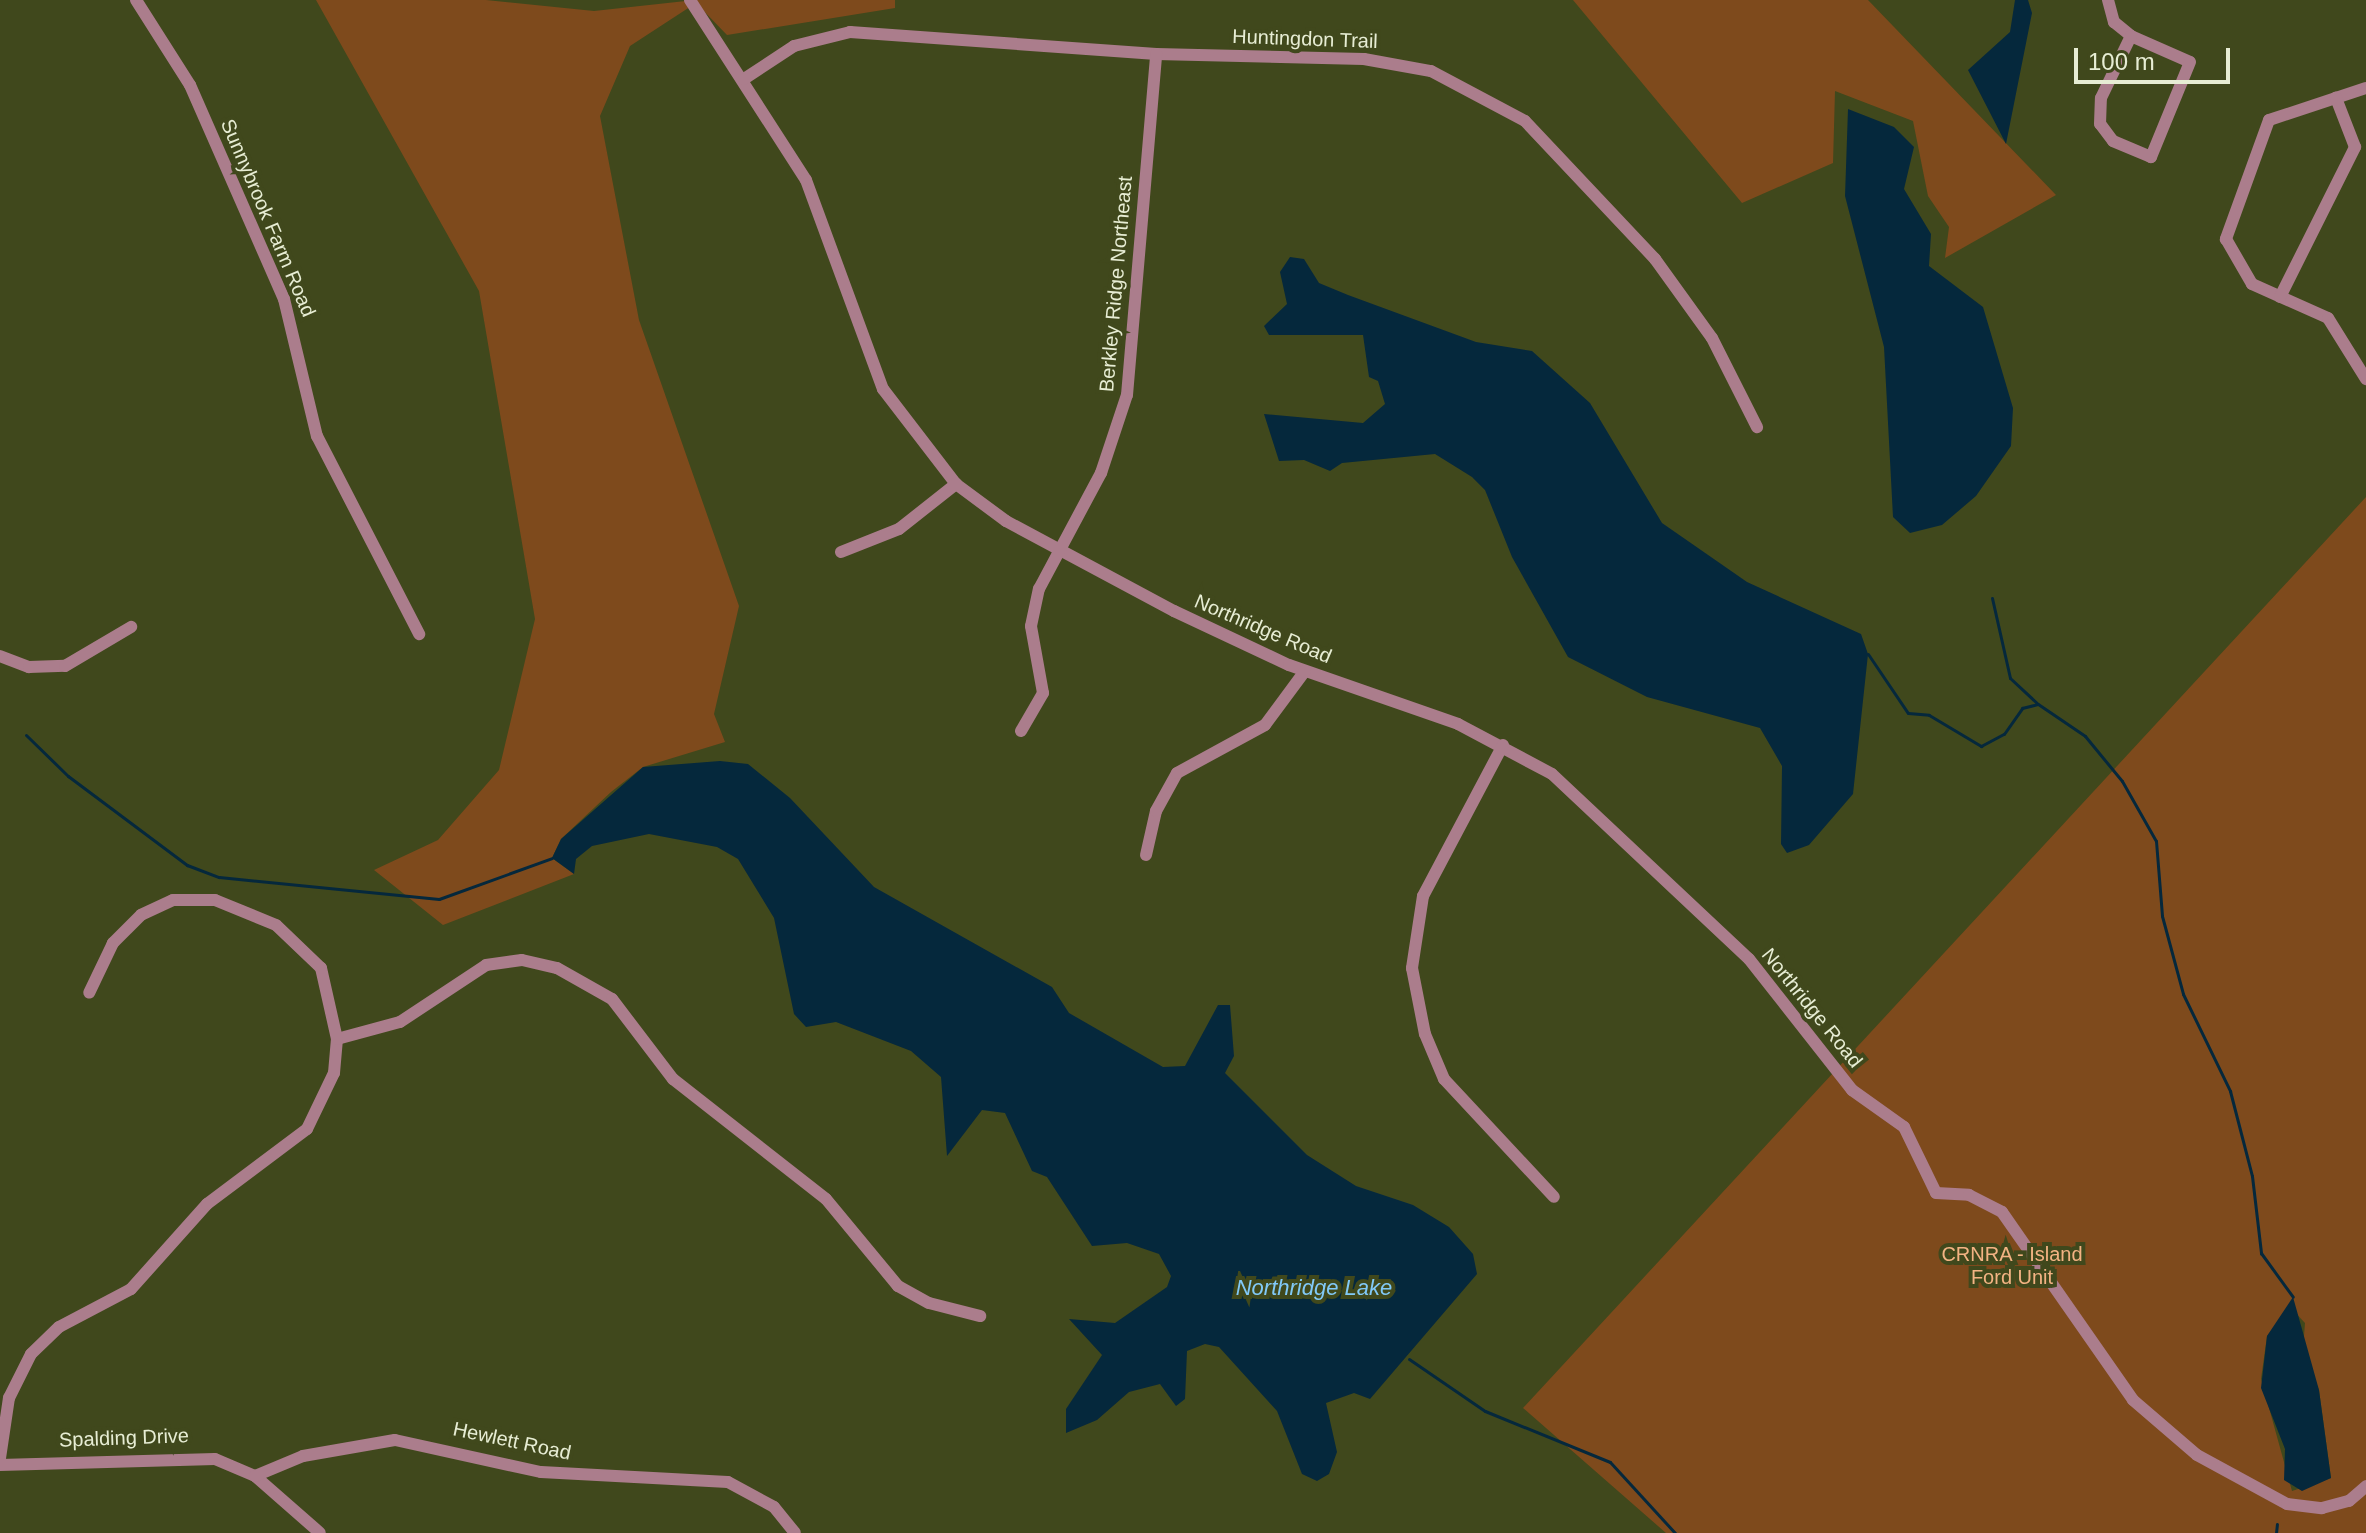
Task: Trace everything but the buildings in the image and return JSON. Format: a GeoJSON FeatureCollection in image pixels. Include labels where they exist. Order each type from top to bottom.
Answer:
{"type":"FeatureCollection","features":[{"type":"Feature","properties":{"kind":"street","name":"Sunnybrook Farm Road"},"geometry":{"type":"LineString","coordinates":[[136,0],[190,85],[284,299],[317,436],[419,634]]}},
{"type":"Feature","properties":{"kind":"street","name":"Northridge Road"},"geometry":{"type":"LineString","coordinates":[[690,0],[744,79],[806,180],[883,389],[956,484],[1059,552],[1305,671],[1503,745],[1589,802],[1746,956],[1852,1090],[1904,1127],[1936,1193],[1969,1195],[2002,1212],[2133,1400],[2197,1455],[2256,1493],[2293,1506],[2349,1501],[2366,1486]]}},
{"type":"Feature","properties":{"kind":"street"},"geometry":{"type":"LineString","coordinates":[[2108,0],[2114,22],[2131,36],[2190,62],[2151,157],[2113,141],[2100,124],[2101,98],[2131,36]]}},
{"type":"Feature","properties":{"kind":"street","name":"Huntingdon Trail"},"geometry":{"type":"LineString","coordinates":[[744,79],[794,46],[850,32],[1156,54],[1380,61],[1442,75],[1502,105],[1547,143],[1683,293],[1757,427]]}},
{"type":"Feature","properties":{"kind":"street","name":"Berkley Ridge Northeast"},"geometry":{"type":"LineString","coordinates":[[1021,731],[1043,693],[1032,611],[1101,473],[1127,395],[1156,54]]}},
{"type":"Feature","properties":{"kind":"street"},"geometry":{"type":"LineString","coordinates":[[2366,88],[2269,120],[2226,239],[2252,284],[2328,318],[2366,379]]}},
{"type":"Feature","properties":{"kind":"street"},"geometry":{"type":"LineString","coordinates":[[2280,297],[2355,147],[2336,98]]}},
{"type":"Feature","properties":{"kind":"street"},"geometry":{"type":"LineString","coordinates":[[841,552],[899,529],[956,484]]}},
{"type":"Feature","properties":{"kind":"street"},"geometry":{"type":"LineString","coordinates":[[0,656],[29,667],[65,666],[131,627]]}},
{"type":"Feature","properties":{"kind":"street"},"geometry":{"type":"LineString","coordinates":[[1146,855],[1156,811],[1177,773],[1265,725],[1305,671]]}},
{"type":"Feature","properties":{"kind":"street"},"geometry":{"type":"LineString","coordinates":[[1503,745],[1423,896],[1412,968],[1425,1034],[1444,1079],[1554,1197]]}},
{"type":"Feature","properties":{"kind":"street"},"geometry":{"type":"LineString","coordinates":[[0,1458],[9,1398],[31,1354],[59,1327],[131,1289],[207,1204],[307,1129],[330,1091],[337,1039],[328,985],[309,950],[276,925],[215,900],[173,900],[141,915],[113,943],[89,993]]}},
{"type":"Feature","properties":{"kind":"street"},"geometry":{"type":"LineString","coordinates":[[337,1039],[400,1022],[486,965],[522,960],[557,968],[612,999],[673,1079],[826,1199],[898,1286],[929,1303],[980,1316]]}},
{"type":"Feature","properties":{"kind":"street","name":"Hewlett Road"},"geometry":{"type":"LineString","coordinates":[[255,1476],[303,1456],[395,1440],[541,1472],[728,1482],[774,1507],[795,1533]]}},
{"type":"Feature","properties":{"kind":"street","name":"Spalding Drive"},"geometry":{"type":"LineString","coordinates":[[0,1465],[193,1455],[255,1476],[320,1533]]}},
{"type":"Feature","properties":{"kind":"green space"},"geometry":{"type":"Polygon","coordinates":[[[316,0],[486,0],[594,11],[695,0],[895,0],[895,8],[727,35],[696,3],[630,46],[600,116],[639,320],[739,606],[714,714],[725,742],[643,767],[611,792],[561,839],[552,858],[574,874],[443,925],[374,870],[438,840],[499,770],[535,619],[479,291],[316,0]]]}},
{"type":"Feature","properties":{"kind":"green space"},"geometry":{"type":"Polygon","coordinates":[[[1573,0],[1868,0],[2056,195],[1945,258],[1949,227],[1928,196],[1913,121],[1835,91],[1833,163],[1742,203],[1573,0]]]}},
{"type":"Feature","properties":{"kind":"green space","name":"CRNRA - Island Ford Unit"},"geometry":{"type":"Polygon","coordinates":[[[2366,497],[2366,1533],[1666,1533],[1523,1408],[2366,497]],[[2290,1307],[2267,1336],[2261,1379],[2292,1491],[2331,1478],[2319,1390],[2303,1349],[2305,1323],[2290,1307]]]}},
{"type":"Feature","properties":{"kind":"water"},"geometry":{"type":"Polygon","coordinates":[[[2015,0],[2028,0],[2032,13],[2006,144],[1968,70],[2010,32],[2015,0]]]}},
{"type":"Feature","properties":{"kind":"water"},"geometry":{"type":"Polygon","coordinates":[[[1848,109],[1894,127],[1914,147],[1904,189],[1931,234],[1929,266],[1983,307],[2013,408],[2011,446],[1976,496],[1942,525],[1910,533],[1893,517],[1884,347],[1845,196],[1848,109]]]}},
{"type":"Feature","properties":{"kind":"water"},"geometry":{"type":"Polygon","coordinates":[[[1290,257],[1304,259],[1319,283],[1348,295],[1476,342],[1532,351],[1590,403],[1662,523],[1747,582],[1861,634],[1868,654],[1853,794],[1809,845],[1787,853],[1781,844],[1782,766],[1760,728],[1647,697],[1568,657],[1512,557],[1485,490],[1472,477],[1435,454],[1342,463],[1330,471],[1304,460],[1279,461],[1264,414],[1363,423],[1385,404],[1378,381],[1369,377],[1363,335],[1269,335],[1264,326],[1287,304],[1280,272],[1290,257]]]}},
{"type":"Feature","properties":{"kind":"water","name":"Northridge Lake"},"geometry":{"type":"Polygon","coordinates":[[[720,761],[748,764],[790,798],[874,887],[1052,987],[1069,1013],[1163,1067],[1185,1066],[1218,1005],[1230,1005],[1234,1056],[1225,1073],[1307,1155],[1356,1186],[1413,1205],[1449,1227],[1473,1254],[1477,1274],[1370,1399],[1354,1393],[1326,1403],[1337,1452],[1329,1474],[1317,1481],[1302,1474],[1277,1411],[1219,1347],[1205,1344],[1187,1351],[1185,1399],[1176,1406],[1160,1384],[1129,1392],[1097,1420],[1066,1433],[1066,1409],[1102,1355],[1069,1319],[1115,1323],[1167,1287],[1171,1276],[1159,1254],[1127,1243],[1092,1246],[1047,1177],[1032,1171],[1005,1113],[982,1110],[947,1156],[941,1077],[911,1051],[836,1022],[806,1027],[794,1014],[774,918],[738,859],[717,847],[649,834],[592,846],[576,859],[574,874],[552,858],[561,839],[643,767],[720,761]]]}},
{"type":"Feature","properties":{"kind":"water"},"geometry":{"type":"Polygon","coordinates":[[[2293,1297],[2319,1390],[2331,1478],[2302,1491],[2284,1480],[2285,1449],[2261,1388],[2267,1336],[2293,1297]]]}},
{"type":"Feature","properties":{"kind":"waterway"},"geometry":{"type":"LineString","coordinates":[[1992,598],[2010,678],[2037,703]]}},
{"type":"Feature","properties":{"kind":"waterway"},"geometry":{"type":"LineString","coordinates":[[1868,654],[1908,713],[1929,715],[1981,746],[2004,734],[2022,708],[2038,704],[2085,736],[2122,781],[2156,841],[2162,916],[2183,994],[2230,1091],[2252,1176],[2261,1253],[2293,1297]]}},
{"type":"Feature","properties":{"kind":"waterway"},"geometry":{"type":"LineString","coordinates":[[26,735],[68,776],[187,865],[219,877],[439,899],[552,858]]}},
{"type":"Feature","properties":{"kind":"waterway"},"geometry":{"type":"LineString","coordinates":[[1409,1359],[1485,1411],[1610,1462],[1675,1533]]}},
{"type":"Feature","properties":{"kind":"waterway"},"geometry":{"type":"LineString","coordinates":[[2276,1533],[2277,1524]]}}]}
